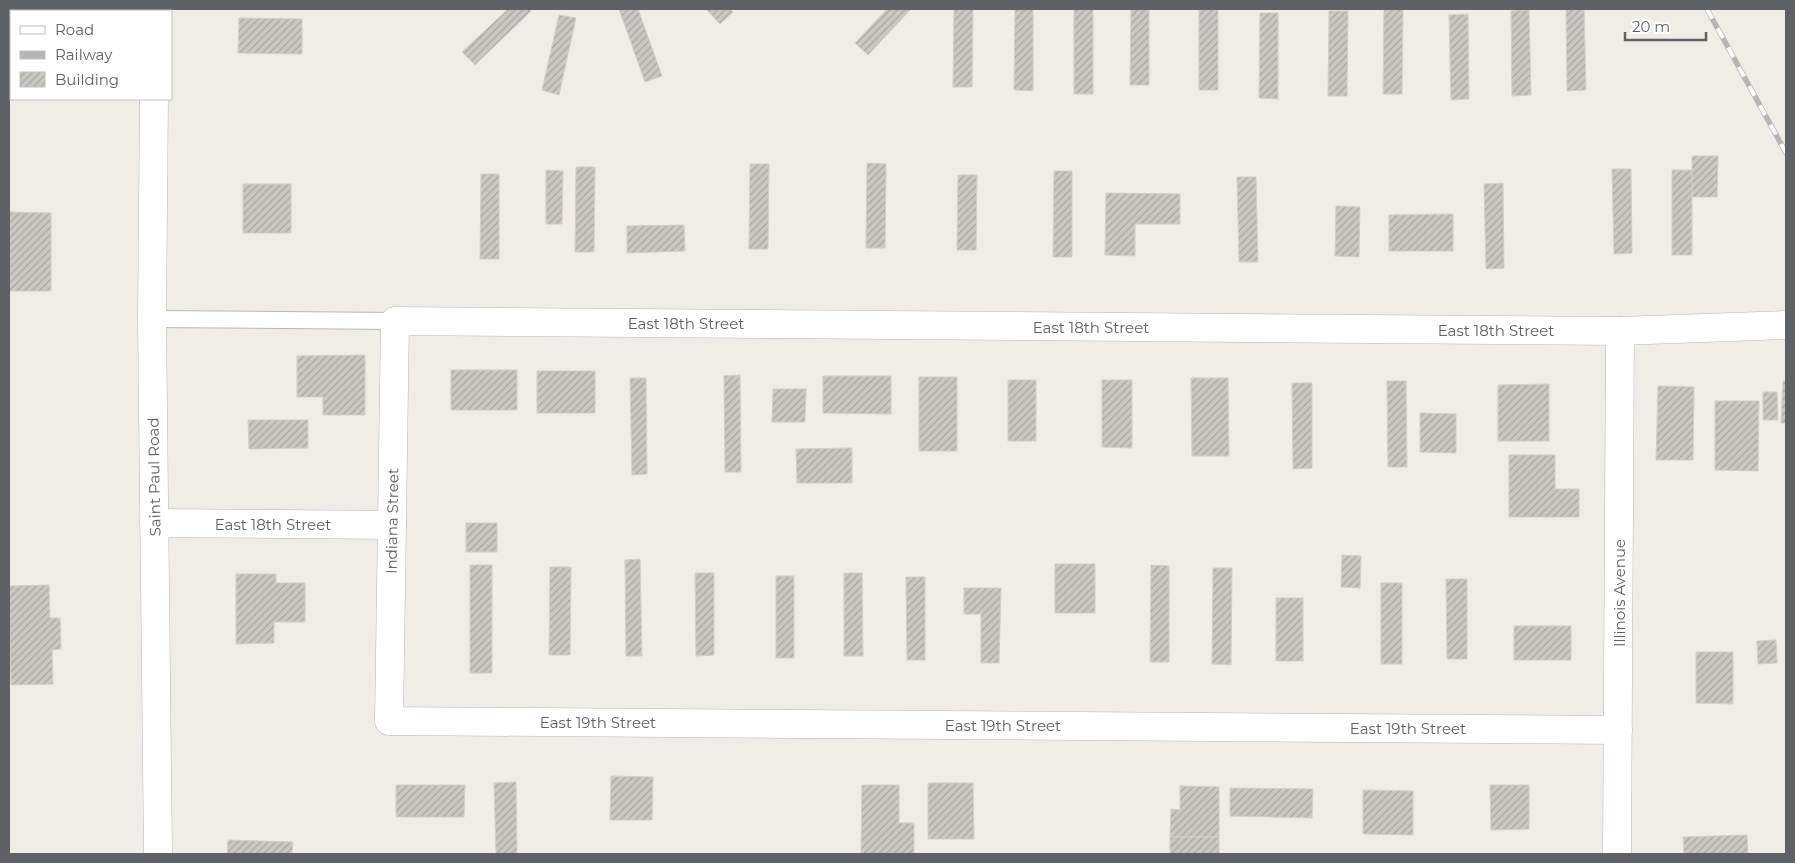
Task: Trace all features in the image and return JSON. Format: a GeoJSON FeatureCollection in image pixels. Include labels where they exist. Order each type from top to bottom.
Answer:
{"type":"FeatureCollection","features":[{"type":"Feature","properties":{"kind":"street","name":"Saint Paul Road"},"geometry":{"type":"LineString","coordinates":[[154,100],[152,319],[158,854]]}},
{"type":"Feature","properties":{"kind":"street","name":"East 18th Street"},"geometry":{"type":"LineString","coordinates":[[395,321],[1620,331],[1786,325]]}},
{"type":"Feature","properties":{"kind":"street","name":"Indiana Street"},"geometry":{"type":"LineString","coordinates":[[389,721],[395,321]]}},
{"type":"Feature","properties":{"kind":"street","name":"Illinois Avenue"},"geometry":{"type":"LineString","coordinates":[[1617,854],[1620,331]]}},
{"type":"Feature","properties":{"kind":"street","name":"East 18th Street"},"geometry":{"type":"LineString","coordinates":[[154,523],[392,525]]}},
{"type":"Feature","properties":{"kind":"street","name":"East 19th Street"},"geometry":{"type":"LineString","coordinates":[[389,721],[1618,730]]}},
{"type":"Feature","properties":{"kind":"lane"},"geometry":{"type":"LineString","coordinates":[[152,319],[395,321]]}},
{"type":"Feature","properties":{"kind":"building"},"geometry":{"type":"Polygon","coordinates":[[[508,9],[529,9],[531,11],[475,65],[462,52],[508,9]]]}},
{"type":"Feature","properties":{"kind":"building"},"geometry":{"type":"Polygon","coordinates":[[[619,9],[638,9],[662,76],[645,82],[619,9]]]}},
{"type":"Feature","properties":{"kind":"building"},"geometry":{"type":"Polygon","coordinates":[[[706,9],[730,9],[733,12],[720,24],[706,9]]]}},
{"type":"Feature","properties":{"kind":"building"},"geometry":{"type":"Polygon","coordinates":[[[887,9],[911,9],[868,55],[855,43],[887,9]]]}},
{"type":"Feature","properties":{"kind":"building"},"geometry":{"type":"Polygon","coordinates":[[[954,9],[973,9],[972,87],[953,87],[954,9]]]}},
{"type":"Feature","properties":{"kind":"building"},"geometry":{"type":"Polygon","coordinates":[[[1015,9],[1033,9],[1033,91],[1014,90],[1015,9]]]}},
{"type":"Feature","properties":{"kind":"building"},"geometry":{"type":"Polygon","coordinates":[[[1074,9],[1093,9],[1093,94],[1074,94],[1074,9]]]}},
{"type":"Feature","properties":{"kind":"building"},"geometry":{"type":"Polygon","coordinates":[[[1131,9],[1149,9],[1149,85],[1130,85],[1131,9]]]}},
{"type":"Feature","properties":{"kind":"building"},"geometry":{"type":"Polygon","coordinates":[[[1199,9],[1218,9],[1218,90],[1199,90],[1199,9]]]}},
{"type":"Feature","properties":{"kind":"building"},"geometry":{"type":"Polygon","coordinates":[[[1384,9],[1403,9],[1402,94],[1383,94],[1384,9]]]}},
{"type":"Feature","properties":{"kind":"building"},"geometry":{"type":"Polygon","coordinates":[[[1566,9],[1584,9],[1586,90],[1567,91],[1566,9]]]}},
{"type":"Feature","properties":{"kind":"building"},"geometry":{"type":"Polygon","coordinates":[[[1529,10],[1531,95],[1512,96],[1511,11],[1529,10]]]}},
{"type":"Feature","properties":{"kind":"building"},"geometry":{"type":"Polygon","coordinates":[[[1329,11],[1348,11],[1347,96],[1328,96],[1329,11]]]}},
{"type":"Feature","properties":{"kind":"building"},"geometry":{"type":"Polygon","coordinates":[[[1260,13],[1278,13],[1278,99],[1259,98],[1260,13]]]}},
{"type":"Feature","properties":{"kind":"building"},"geometry":{"type":"Polygon","coordinates":[[[1468,14],[1469,99],[1451,100],[1449,15],[1468,14]]]}},
{"type":"Feature","properties":{"kind":"building"},"geometry":{"type":"Polygon","coordinates":[[[559,15],[576,18],[559,95],[542,90],[559,15]]]}},
{"type":"Feature","properties":{"kind":"building"},"geometry":{"type":"Polygon","coordinates":[[[239,18],[302,19],[302,54],[238,53],[239,18]]]}},
{"type":"Feature","properties":{"kind":"building"},"geometry":{"type":"Polygon","coordinates":[[[1692,156],[1718,156],[1717,197],[1692,197],[1692,156]]]}},
{"type":"Feature","properties":{"kind":"building"},"geometry":{"type":"Polygon","coordinates":[[[867,163],[886,164],[885,248],[866,248],[867,163]]]}},
{"type":"Feature","properties":{"kind":"building"},"geometry":{"type":"Polygon","coordinates":[[[750,164],[769,164],[768,249],[749,249],[750,164]]]}},
{"type":"Feature","properties":{"kind":"building"},"geometry":{"type":"Polygon","coordinates":[[[576,167],[595,167],[594,252],[575,252],[576,167]]]}},
{"type":"Feature","properties":{"kind":"building"},"geometry":{"type":"Polygon","coordinates":[[[1612,169],[1631,169],[1632,253],[1614,254],[1612,169]]]}},
{"type":"Feature","properties":{"kind":"building"},"geometry":{"type":"Polygon","coordinates":[[[546,170],[563,171],[562,224],[546,224],[546,170]]]}},
{"type":"Feature","properties":{"kind":"building"},"geometry":{"type":"Polygon","coordinates":[[[1672,170],[1692,170],[1692,255],[1672,255],[1672,170]]]}},
{"type":"Feature","properties":{"kind":"building"},"geometry":{"type":"Polygon","coordinates":[[[1054,171],[1072,171],[1072,257],[1053,257],[1054,171]]]}},
{"type":"Feature","properties":{"kind":"building"},"geometry":{"type":"Polygon","coordinates":[[[481,174],[499,174],[499,259],[480,259],[481,174]]]}},
{"type":"Feature","properties":{"kind":"building"},"geometry":{"type":"Polygon","coordinates":[[[958,175],[977,175],[976,250],[957,250],[958,175]]]}},
{"type":"Feature","properties":{"kind":"building"},"geometry":{"type":"Polygon","coordinates":[[[1237,177],[1256,177],[1258,262],[1239,262],[1237,177]]]}},
{"type":"Feature","properties":{"kind":"building"},"geometry":{"type":"Polygon","coordinates":[[[1503,183],[1504,268],[1486,269],[1484,184],[1503,183]]]}},
{"type":"Feature","properties":{"kind":"building"},"geometry":{"type":"Polygon","coordinates":[[[243,184],[291,184],[291,233],[243,233],[243,184]]]}},
{"type":"Feature","properties":{"kind":"building"},"geometry":{"type":"Polygon","coordinates":[[[1106,193],[1180,194],[1180,224],[1135,224],[1135,256],[1105,255],[1106,193]]]}},
{"type":"Feature","properties":{"kind":"building"},"geometry":{"type":"Polygon","coordinates":[[[1336,206],[1360,207],[1359,257],[1335,256],[1336,206]]]}},
{"type":"Feature","properties":{"kind":"building"},"geometry":{"type":"Polygon","coordinates":[[[9,212],[51,213],[51,291],[9,291],[9,212]]]}},
{"type":"Feature","properties":{"kind":"building"},"geometry":{"type":"Polygon","coordinates":[[[1453,214],[1453,251],[1389,251],[1389,215],[1453,214]]]}},
{"type":"Feature","properties":{"kind":"building"},"geometry":{"type":"Polygon","coordinates":[[[684,225],[685,251],[627,253],[627,226],[684,225]]]}},
{"type":"Feature","properties":{"kind":"building"},"geometry":{"type":"Polygon","coordinates":[[[365,355],[365,415],[323,415],[323,397],[297,397],[297,356],[365,355]]]}},
{"type":"Feature","properties":{"kind":"building"},"geometry":{"type":"Polygon","coordinates":[[[451,370],[517,370],[517,410],[451,410],[451,370]]]}},
{"type":"Feature","properties":{"kind":"building"},"geometry":{"type":"Polygon","coordinates":[[[537,371],[595,371],[595,413],[537,413],[537,371]]]}},
{"type":"Feature","properties":{"kind":"building"},"geometry":{"type":"Polygon","coordinates":[[[740,375],[741,472],[725,472],[724,376],[740,375]]]}},
{"type":"Feature","properties":{"kind":"building"},"geometry":{"type":"Polygon","coordinates":[[[823,376],[891,376],[891,414],[823,413],[823,376]]]}},
{"type":"Feature","properties":{"kind":"building"},"geometry":{"type":"Polygon","coordinates":[[[919,377],[957,377],[957,451],[919,451],[919,377]]]}},
{"type":"Feature","properties":{"kind":"building"},"geometry":{"type":"Polygon","coordinates":[[[630,378],[646,378],[647,474],[632,475],[630,378]]]}},
{"type":"Feature","properties":{"kind":"building"},"geometry":{"type":"Polygon","coordinates":[[[1191,378],[1228,378],[1229,456],[1192,456],[1191,378]]]}},
{"type":"Feature","properties":{"kind":"building"},"geometry":{"type":"Polygon","coordinates":[[[1008,380],[1036,380],[1036,441],[1008,441],[1008,380]]]}},
{"type":"Feature","properties":{"kind":"building"},"geometry":{"type":"Polygon","coordinates":[[[1102,380],[1132,380],[1132,448],[1102,447],[1102,380]]]}},
{"type":"Feature","properties":{"kind":"building"},"geometry":{"type":"Polygon","coordinates":[[[1387,381],[1406,381],[1407,467],[1388,467],[1387,381]]]}},
{"type":"Feature","properties":{"kind":"building"},"geometry":{"type":"Polygon","coordinates":[[[1783,381],[1786,381],[1786,423],[1781,423],[1783,381]]]}},
{"type":"Feature","properties":{"kind":"building"},"geometry":{"type":"Polygon","coordinates":[[[1292,383],[1312,383],[1312,468],[1293,469],[1292,383]]]}},
{"type":"Feature","properties":{"kind":"building"},"geometry":{"type":"Polygon","coordinates":[[[1549,384],[1549,441],[1498,441],[1498,385],[1549,384]]]}},
{"type":"Feature","properties":{"kind":"building"},"geometry":{"type":"Polygon","coordinates":[[[1658,386],[1694,387],[1693,460],[1656,460],[1658,386]]]}},
{"type":"Feature","properties":{"kind":"building"},"geometry":{"type":"Polygon","coordinates":[[[773,389],[806,389],[805,422],[772,422],[773,389]]]}},
{"type":"Feature","properties":{"kind":"building"},"geometry":{"type":"Polygon","coordinates":[[[1763,392],[1777,392],[1778,420],[1763,420],[1763,392]]]}},
{"type":"Feature","properties":{"kind":"building"},"geometry":{"type":"Polygon","coordinates":[[[1715,401],[1759,401],[1758,471],[1715,470],[1715,401]]]}},
{"type":"Feature","properties":{"kind":"building"},"geometry":{"type":"Polygon","coordinates":[[[1420,413],[1456,414],[1456,453],[1420,452],[1420,413]]]}},
{"type":"Feature","properties":{"kind":"building"},"geometry":{"type":"Polygon","coordinates":[[[248,420],[308,420],[308,448],[249,449],[248,420]]]}},
{"type":"Feature","properties":{"kind":"building"},"geometry":{"type":"Polygon","coordinates":[[[852,448],[852,483],[797,483],[796,449],[852,448]]]}},
{"type":"Feature","properties":{"kind":"building"},"geometry":{"type":"Polygon","coordinates":[[[1509,455],[1555,455],[1555,489],[1579,489],[1579,517],[1509,517],[1509,455]]]}},
{"type":"Feature","properties":{"kind":"building"},"geometry":{"type":"Polygon","coordinates":[[[466,523],[497,523],[497,552],[466,552],[466,523]]]}},
{"type":"Feature","properties":{"kind":"building"},"geometry":{"type":"Polygon","coordinates":[[[1342,555],[1361,556],[1360,588],[1341,587],[1342,555]]]}},
{"type":"Feature","properties":{"kind":"building"},"geometry":{"type":"Polygon","coordinates":[[[640,559],[642,656],[626,656],[625,560],[640,559]]]}},
{"type":"Feature","properties":{"kind":"building"},"geometry":{"type":"Polygon","coordinates":[[[1055,564],[1095,564],[1095,613],[1055,613],[1055,564]]]}},
{"type":"Feature","properties":{"kind":"building"},"geometry":{"type":"Polygon","coordinates":[[[470,565],[492,565],[492,673],[470,673],[470,565]]]}},
{"type":"Feature","properties":{"kind":"building"},"geometry":{"type":"Polygon","coordinates":[[[1151,565],[1169,566],[1169,662],[1150,662],[1151,565]]]}},
{"type":"Feature","properties":{"kind":"building"},"geometry":{"type":"Polygon","coordinates":[[[550,567],[571,567],[570,655],[549,655],[550,567]]]}},
{"type":"Feature","properties":{"kind":"building"},"geometry":{"type":"Polygon","coordinates":[[[1213,568],[1232,568],[1231,665],[1212,664],[1213,568]]]}},
{"type":"Feature","properties":{"kind":"building"},"geometry":{"type":"Polygon","coordinates":[[[695,573],[714,573],[714,655],[696,656],[695,573]]]}},
{"type":"Feature","properties":{"kind":"building"},"geometry":{"type":"Polygon","coordinates":[[[844,573],[862,573],[863,656],[844,656],[844,573]]]}},
{"type":"Feature","properties":{"kind":"building"},"geometry":{"type":"Polygon","coordinates":[[[236,574],[276,574],[276,583],[305,583],[305,622],[274,622],[274,643],[236,644],[236,574]]]}},
{"type":"Feature","properties":{"kind":"building"},"geometry":{"type":"Polygon","coordinates":[[[776,576],[794,576],[794,658],[776,658],[776,576]]]}},
{"type":"Feature","properties":{"kind":"building"},"geometry":{"type":"Polygon","coordinates":[[[906,577],[925,577],[925,660],[907,660],[906,577]]]}},
{"type":"Feature","properties":{"kind":"building"},"geometry":{"type":"Polygon","coordinates":[[[1446,579],[1467,579],[1467,659],[1447,659],[1446,579]]]}},
{"type":"Feature","properties":{"kind":"building"},"geometry":{"type":"Polygon","coordinates":[[[1381,583],[1402,583],[1402,664],[1381,664],[1381,583]]]}},
{"type":"Feature","properties":{"kind":"building"},"geometry":{"type":"Polygon","coordinates":[[[49,585],[50,618],[60,618],[61,649],[52,650],[53,684],[11,685],[9,586],[49,585]]]}},
{"type":"Feature","properties":{"kind":"building"},"geometry":{"type":"Polygon","coordinates":[[[964,588],[1001,588],[999,663],[981,663],[981,614],[964,614],[964,588]]]}},
{"type":"Feature","properties":{"kind":"building"},"geometry":{"type":"Polygon","coordinates":[[[1276,598],[1303,598],[1303,661],[1276,661],[1276,598]]]}},
{"type":"Feature","properties":{"kind":"building"},"geometry":{"type":"Polygon","coordinates":[[[1514,626],[1571,626],[1571,660],[1514,660],[1514,626]]]}},
{"type":"Feature","properties":{"kind":"building"},"geometry":{"type":"Polygon","coordinates":[[[1776,640],[1777,663],[1758,664],[1757,641],[1776,640]]]}},
{"type":"Feature","properties":{"kind":"building"},"geometry":{"type":"Polygon","coordinates":[[[1696,652],[1733,652],[1733,704],[1696,703],[1696,652]]]}},
{"type":"Feature","properties":{"kind":"building"},"geometry":{"type":"Polygon","coordinates":[[[611,776],[653,777],[652,820],[610,820],[611,776]]]}},
{"type":"Feature","properties":{"kind":"building"},"geometry":{"type":"Polygon","coordinates":[[[516,782],[517,854],[496,854],[494,783],[516,782]]]}},
{"type":"Feature","properties":{"kind":"building"},"geometry":{"type":"Polygon","coordinates":[[[928,783],[973,783],[974,839],[928,839],[928,783]]]}},
{"type":"Feature","properties":{"kind":"building"},"geometry":{"type":"Polygon","coordinates":[[[396,785],[465,785],[464,817],[396,817],[396,785]]]}},
{"type":"Feature","properties":{"kind":"building"},"geometry":{"type":"Polygon","coordinates":[[[862,785],[899,785],[899,823],[914,823],[914,854],[861,854],[862,785]]]}},
{"type":"Feature","properties":{"kind":"building"},"geometry":{"type":"Polygon","coordinates":[[[1490,785],[1529,785],[1529,829],[1491,830],[1490,785]]]}},
{"type":"Feature","properties":{"kind":"building"},"geometry":{"type":"Polygon","coordinates":[[[1180,786],[1219,787],[1219,837],[1170,837],[1171,809],[1180,810],[1180,786]]]}},
{"type":"Feature","properties":{"kind":"building"},"geometry":{"type":"Polygon","coordinates":[[[1230,788],[1313,789],[1312,818],[1230,816],[1230,788]]]}},
{"type":"Feature","properties":{"kind":"building"},"geometry":{"type":"Polygon","coordinates":[[[1363,790],[1413,791],[1413,835],[1363,834],[1363,790]]]}},
{"type":"Feature","properties":{"kind":"building"},"geometry":{"type":"Polygon","coordinates":[[[1747,835],[1748,854],[1684,854],[1683,837],[1747,835]]]}},
{"type":"Feature","properties":{"kind":"building"},"geometry":{"type":"Polygon","coordinates":[[[1170,837],[1219,837],[1219,854],[1170,854],[1170,837]]]}},
{"type":"Feature","properties":{"kind":"building"},"geometry":{"type":"Polygon","coordinates":[[[228,840],[293,842],[292,854],[227,854],[228,840]]]}},
{"type":"Feature","properties":{"kind":"railway"},"geometry":{"type":"LineString","coordinates":[[1707,9],[1786,153]]}}]}
